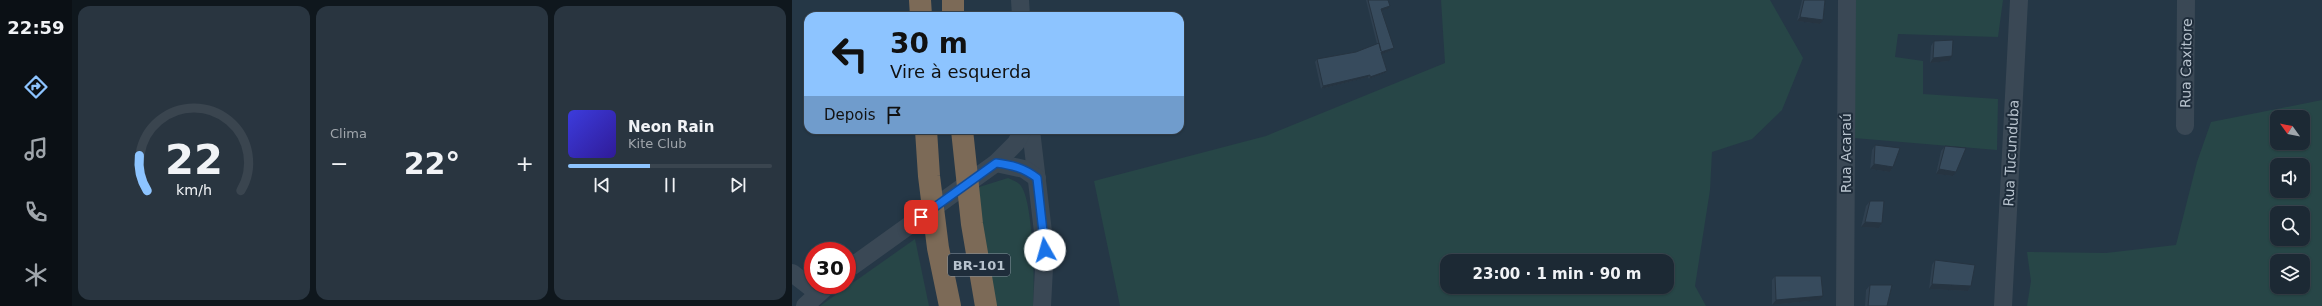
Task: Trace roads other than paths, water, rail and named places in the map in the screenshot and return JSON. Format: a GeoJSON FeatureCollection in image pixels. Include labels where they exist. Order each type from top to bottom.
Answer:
{"type":"FeatureCollection","features":[{"type":"Feature","properties":{"kind":"highway"},"geometry":{"type":"LineString","coordinates":[[920,0],[920,12]]}},
{"type":"Feature","properties":{"kind":"highway"},"geometry":{"type":"LineString","coordinates":[[953,0],[953,12]]}},
{"type":"Feature","properties":{"kind":"highway","name":"BR-101"},"geometry":{"type":"LineString","coordinates":[[926,134],[929,176],[938,248],[950,306]]}},
{"type":"Feature","properties":{"kind":"highway","name":"BR-101"},"geometry":{"type":"LineString","coordinates":[[962,134],[972,224],[986,306]]}},
{"type":"Feature","properties":{"kind":"street"},"geometry":{"type":"LineString","coordinates":[[1020,0],[1021,12]]}},
{"type":"Feature","properties":{"kind":"street","name":"Rua Acaraú"},"geometry":{"type":"LineString","coordinates":[[1845,306],[1847,0]]}},
{"type":"Feature","properties":{"kind":"street","name":"Rua Tucunduba"},"geometry":{"type":"LineString","coordinates":[[2003,306],[2019,0]]}},
{"type":"Feature","properties":{"kind":"street","name":"Rua Caxitore"},"geometry":{"type":"LineString","coordinates":[[2185,126],[2186,0]]}},
{"type":"Feature","properties":{"kind":"street"},"geometry":{"type":"LineString","coordinates":[[856,264],[996,163],[1016,143],[1021,134]]}},
{"type":"Feature","properties":{"kind":"street"},"geometry":{"type":"LineString","coordinates":[[1032,134],[1045,250],[1042,306]]}},
{"type":"Feature","properties":{"kind":"street"},"geometry":{"type":"LineString","coordinates":[[996,163],[1024,169],[1037,178]]}},
{"type":"Feature","properties":{"kind":"street"},"geometry":{"type":"LineString","coordinates":[[792,273],[804,279]]}},
{"type":"Feature","properties":{"kind":"street"},"geometry":{"type":"LineString","coordinates":[[805,306],[818,294]]}}]}
